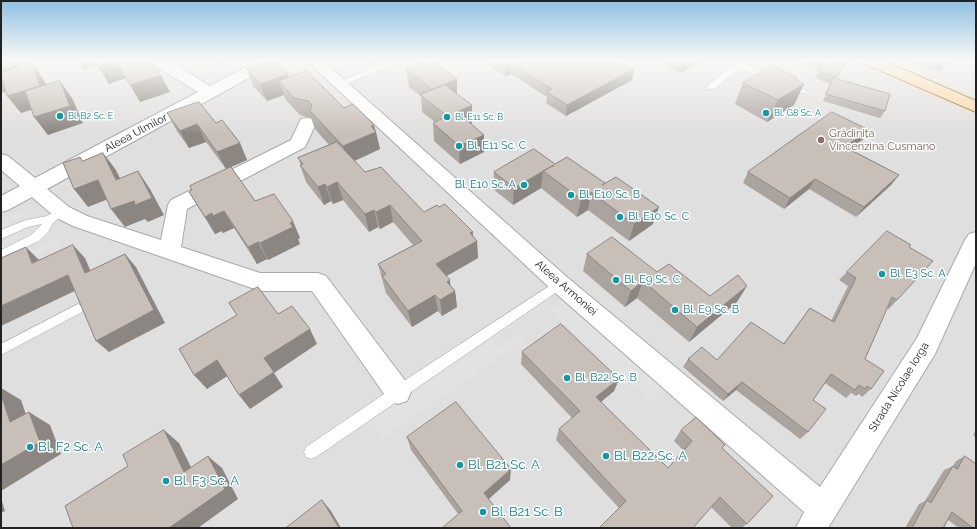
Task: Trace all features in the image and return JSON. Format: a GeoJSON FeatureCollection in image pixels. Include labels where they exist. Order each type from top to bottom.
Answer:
{"type":"FeatureCollection","features":[{"type":"Feature","properties":{"kind":"main road"},"geometry":{"type":"LineString","coordinates":[[925,85],[976,107]]}},
{"type":"Feature","properties":{"kind":"street"},"geometry":{"type":"LineString","coordinates":[[198,85],[211,92]]}},
{"type":"Feature","properties":{"kind":"street","name":"Aleea Ulmilor"},"geometry":{"type":"LineString","coordinates":[[1,205],[225,85]]}},
{"type":"Feature","properties":{"kind":"street","name":"Aleea Armoniei"},"geometry":{"type":"LineString","coordinates":[[340,85],[817,519]]}},
{"type":"Feature","properties":{"kind":"street"},"geometry":{"type":"LineString","coordinates":[[170,250],[178,205],[248,171],[299,143],[307,123]]}},
{"type":"Feature","properties":{"kind":"street"},"geometry":{"type":"LineString","coordinates":[[1,160],[33,188],[56,216],[80,221],[170,250],[260,282],[318,282],[398,392]]}},
{"type":"Feature","properties":{"kind":"street","name":"Strada Nicolae Iorga"},"geometry":{"type":"LineString","coordinates":[[817,519],[926,346],[976,240]]}},
{"type":"Feature","properties":{"kind":"lane"},"geometry":{"type":"LineString","coordinates":[[791,85],[803,90]]}},
{"type":"Feature","properties":{"kind":"lane"},"geometry":{"type":"LineString","coordinates":[[1,235],[26,222],[56,216]]}},
{"type":"Feature","properties":{"kind":"lane"},"geometry":{"type":"LineString","coordinates":[[1,255],[36,238],[56,216]]}},
{"type":"Feature","properties":{"kind":"lane"},"geometry":{"type":"LineString","coordinates":[[311,452],[560,284]]}},
{"type":"Feature","properties":{"kind":"lane"},"geometry":{"type":"LineString","coordinates":[[1,350],[78,309]]}},
{"type":"Feature","properties":{"kind":"shaded area"},"geometry":{"type":"Polygon","coordinates":[[[1,85],[976,85],[976,528],[1,528],[1,85]]]}},
{"type":"Feature","properties":{"kind":"shaded area"},"geometry":{"type":"Polygon","coordinates":[[[32,211],[1,228],[1,219],[14,212],[32,211]]]}},
{"type":"Feature","properties":{"kind":"shaded area"},"geometry":{"type":"Polygon","coordinates":[[[26,228],[32,236],[1,250],[1,241],[26,228]]]}},
{"type":"Feature","properties":{"kind":"shaded area"},"geometry":{"type":"Polygon","coordinates":[[[67,235],[59,245],[1,271],[1,264],[67,235]]]}},
{"type":"Feature","properties":{"kind":"shaded area"},"geometry":{"type":"Polygon","coordinates":[[[563,302],[665,390],[653,402],[549,311],[563,302]]]}},
{"type":"Feature","properties":{"kind":"shaded area"},"geometry":{"type":"Polygon","coordinates":[[[520,332],[526,339],[382,439],[370,422],[491,340],[498,348],[520,332]]]}},
{"type":"Feature","properties":{"kind":"building"},"geometry":{"type":"Polygon","coordinates":[[[4,85],[40,85],[40,86],[7,96],[4,85]]]}},
{"type":"Feature","properties":{"kind":"building"},"geometry":{"type":"Polygon","coordinates":[[[47,85],[61,85],[70,106],[34,117],[25,91],[47,85]]]}},
{"type":"Feature","properties":{"kind":"building"},"geometry":{"type":"Polygon","coordinates":[[[282,85],[321,85],[344,108],[353,104],[374,125],[371,126],[376,132],[343,146],[310,111],[312,106],[309,101],[294,98],[282,85]]]}},
{"type":"Feature","properties":{"kind":"building"},"geometry":{"type":"Polygon","coordinates":[[[426,85],[443,85],[432,89],[426,85]]]}},
{"type":"Feature","properties":{"kind":"building"},"geometry":{"type":"Polygon","coordinates":[[[445,85],[472,105],[457,112],[484,135],[459,146],[433,123],[447,116],[420,95],[445,85]]]}},
{"type":"Feature","properties":{"kind":"building"},"geometry":{"type":"Polygon","coordinates":[[[545,85],[605,85],[567,105],[547,92],[552,89],[545,85]]]}},
{"type":"Feature","properties":{"kind":"building"},"geometry":{"type":"Polygon","coordinates":[[[746,85],[803,85],[778,100],[746,85]]]}},
{"type":"Feature","properties":{"kind":"building"},"geometry":{"type":"Polygon","coordinates":[[[831,85],[857,85],[890,94],[885,111],[826,94],[831,85]]]}},
{"type":"Feature","properties":{"kind":"building"},"geometry":{"type":"Polygon","coordinates":[[[199,102],[216,123],[222,120],[240,143],[217,152],[197,124],[180,131],[167,113],[199,102]]]}},
{"type":"Feature","properties":{"kind":"building"},"geometry":{"type":"Polygon","coordinates":[[[832,112],[869,130],[845,147],[899,175],[864,207],[815,179],[790,198],[748,172],[832,112]]]}},
{"type":"Feature","properties":{"kind":"building"},"geometry":{"type":"Polygon","coordinates":[[[337,142],[365,172],[381,167],[424,212],[437,205],[439,207],[445,204],[473,232],[470,233],[477,241],[436,264],[450,280],[447,282],[455,291],[440,300],[435,295],[408,311],[382,276],[386,274],[378,264],[422,241],[390,205],[376,212],[374,210],[365,214],[337,182],[327,187],[325,184],[318,187],[300,165],[303,164],[298,158],[337,142]]]}},
{"type":"Feature","properties":{"kind":"building"},"geometry":{"type":"Polygon","coordinates":[[[534,149],[555,164],[567,157],[605,183],[602,185],[616,177],[659,207],[634,224],[591,192],[581,199],[543,171],[514,188],[494,172],[534,149]]]}},
{"type":"Feature","properties":{"kind":"building"},"geometry":{"type":"Polygon","coordinates":[[[103,153],[116,180],[138,171],[152,198],[135,205],[134,201],[111,209],[98,180],[74,189],[63,163],[80,157],[82,161],[103,153]]]}},
{"type":"Feature","properties":{"kind":"building"},"geometry":{"type":"Polygon","coordinates":[[[231,167],[255,201],[274,194],[293,221],[290,223],[293,227],[260,243],[258,242],[248,247],[224,211],[213,216],[212,213],[205,217],[189,192],[192,190],[190,186],[231,167]]]}},
{"type":"Feature","properties":{"kind":"building"},"geometry":{"type":"Polygon","coordinates":[[[887,231],[911,245],[909,247],[933,261],[897,300],[892,297],[865,359],[884,371],[871,389],[867,386],[865,389],[859,385],[855,390],[831,374],[813,400],[826,409],[808,432],[742,382],[728,394],[688,359],[702,347],[717,360],[751,322],[784,344],[810,308],[834,322],[856,278],[847,272],[887,231]]]}},
{"type":"Feature","properties":{"kind":"building"},"geometry":{"type":"Polygon","coordinates":[[[612,237],[657,272],[669,264],[710,296],[738,275],[747,286],[697,327],[643,281],[631,291],[587,254],[612,237]]]}},
{"type":"Feature","properties":{"kind":"building"},"geometry":{"type":"Polygon","coordinates":[[[73,245],[85,273],[125,254],[154,310],[96,341],[68,275],[1,306],[1,258],[26,247],[32,263],[73,245]]]}},
{"type":"Feature","properties":{"kind":"building"},"geometry":{"type":"Polygon","coordinates":[[[258,287],[278,314],[292,306],[310,329],[264,358],[274,372],[239,395],[217,360],[194,375],[179,349],[237,315],[229,303],[258,287]]]}},
{"type":"Feature","properties":{"kind":"building"},"geometry":{"type":"Polygon","coordinates":[[[561,324],[619,379],[596,397],[668,468],[692,441],[681,430],[696,417],[725,445],[722,448],[773,496],[747,524],[720,497],[693,528],[599,528],[626,501],[559,429],[580,411],[522,352],[561,324]]]}},
{"type":"Feature","properties":{"kind":"building"},"geometry":{"type":"Polygon","coordinates":[[[1,394],[10,422],[29,412],[40,442],[1,465],[1,394]]]}},
{"type":"Feature","properties":{"kind":"building","name":"Bl. B21 Sc. A"},"geometry":{"type":"Polygon","coordinates":[[[456,402],[511,469],[484,493],[511,528],[442,528],[462,511],[407,437],[456,402]]]}},
{"type":"Feature","properties":{"kind":"building","name":"Bl. F3 Sc. A"},"geometry":{"type":"Polygon","coordinates":[[[164,430],[184,472],[208,456],[225,489],[169,528],[73,528],[65,506],[128,466],[123,455],[164,430]]]}},
{"type":"Feature","properties":{"kind":"building"},"geometry":{"type":"Polygon","coordinates":[[[965,456],[976,464],[976,528],[973,528],[952,512],[943,528],[912,528],[927,500],[931,503],[953,466],[957,469],[965,456]]]}},
{"type":"Feature","properties":{"kind":"building"},"geometry":{"type":"Polygon","coordinates":[[[322,500],[339,528],[286,528],[322,500]]]}},
{"type":"Feature","properties":{"kind":"place","name":"Bl. G8 Sc. A"},"geometry":{"type":"Point","coordinates":[766,113]}},
{"type":"Feature","properties":{"kind":"place","name":"Bl. B2 Sc. E"},"geometry":{"type":"Point","coordinates":[60,116]}},
{"type":"Feature","properties":{"kind":"place","name":"Bl. E11 Sc. B"},"geometry":{"type":"Point","coordinates":[447,117]}},
{"type":"Feature","properties":{"kind":"place","name":"Grădinița Vincenzina Cusmano"},"geometry":{"type":"Point","coordinates":[821,140]}},
{"type":"Feature","properties":{"kind":"place","name":"Bl. E11 Sc. C"},"geometry":{"type":"Point","coordinates":[459,146]}},
{"type":"Feature","properties":{"kind":"place","name":"Bl. E10 Sc. A"},"geometry":{"type":"Point","coordinates":[524,185]}},
{"type":"Feature","properties":{"kind":"place","name":"Bl. E10 Sc. B"},"geometry":{"type":"Point","coordinates":[571,195]}},
{"type":"Feature","properties":{"kind":"place","name":"Bl. E10 Sc. C"},"geometry":{"type":"Point","coordinates":[620,217]}},
{"type":"Feature","properties":{"kind":"place","name":"Bl. E3 Sc. A"},"geometry":{"type":"Point","coordinates":[882,274]}},
{"type":"Feature","properties":{"kind":"place","name":"Bl. E9 Sc. C"},"geometry":{"type":"Point","coordinates":[616,280]}},
{"type":"Feature","properties":{"kind":"place","name":"Bl. E9 Sc. B"},"geometry":{"type":"Point","coordinates":[675,310]}},
{"type":"Feature","properties":{"kind":"place","name":"Bl. B22 Sc. B"},"geometry":{"type":"Point","coordinates":[567,378]}},
{"type":"Feature","properties":{"kind":"place","name":"Bl. F2 Sc. A"},"geometry":{"type":"Point","coordinates":[30,447]}},
{"type":"Feature","properties":{"kind":"place","name":"Bl. B22 Sc. A"},"geometry":{"type":"Point","coordinates":[606,456]}},
{"type":"Feature","properties":{"kind":"place","name":"Bl. B21 Sc. A"},"geometry":{"type":"Point","coordinates":[460,465]}},
{"type":"Feature","properties":{"kind":"place","name":"Bl. F3 Sc. A"},"geometry":{"type":"Point","coordinates":[166,481]}},
{"type":"Feature","properties":{"kind":"place","name":"Bl. B21 Sc. B"},"geometry":{"type":"Point","coordinates":[483,512]}}]}
